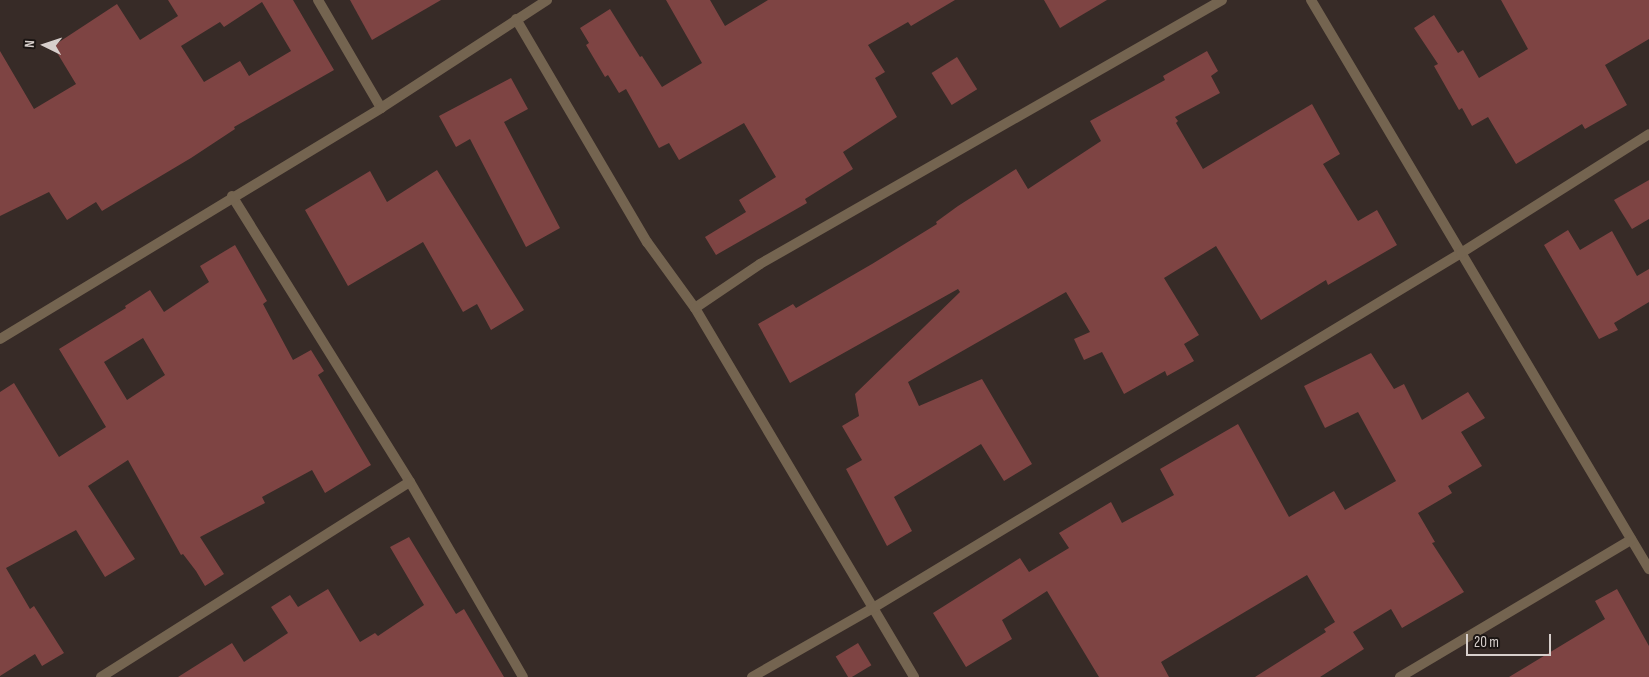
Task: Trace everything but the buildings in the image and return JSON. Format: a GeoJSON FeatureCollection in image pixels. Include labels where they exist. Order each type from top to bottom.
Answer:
{"type":"FeatureCollection","features":[{"type":"Feature","properties":{"kind":"street"},"geometry":{"type":"LineString","coordinates":[[318,0],[381,108]]}},
{"type":"Feature","properties":{"kind":"street"},"geometry":{"type":"LineString","coordinates":[[0,338],[232,196],[381,108],[547,0]]}},
{"type":"Feature","properties":{"kind":"street"},"geometry":{"type":"LineString","coordinates":[[695,308],[760,264],[1222,0]]}},
{"type":"Feature","properties":{"kind":"street"},"geometry":{"type":"LineString","coordinates":[[1312,0],[1649,569]]}},
{"type":"Feature","properties":{"kind":"street"},"geometry":{"type":"LineString","coordinates":[[516,19],[648,242],[695,308],[914,677]]}},
{"type":"Feature","properties":{"kind":"street"},"geometry":{"type":"LineString","coordinates":[[752,677],[873,608],[1461,252],[1649,134]]}},
{"type":"Feature","properties":{"kind":"street"},"geometry":{"type":"LineString","coordinates":[[232,196],[410,482],[523,677]]}},
{"type":"Feature","properties":{"kind":"street"},"geometry":{"type":"LineString","coordinates":[[101,677],[410,482]]}},
{"type":"Feature","properties":{"kind":"street"},"geometry":{"type":"LineString","coordinates":[[1400,677],[1631,540]]}}]}
